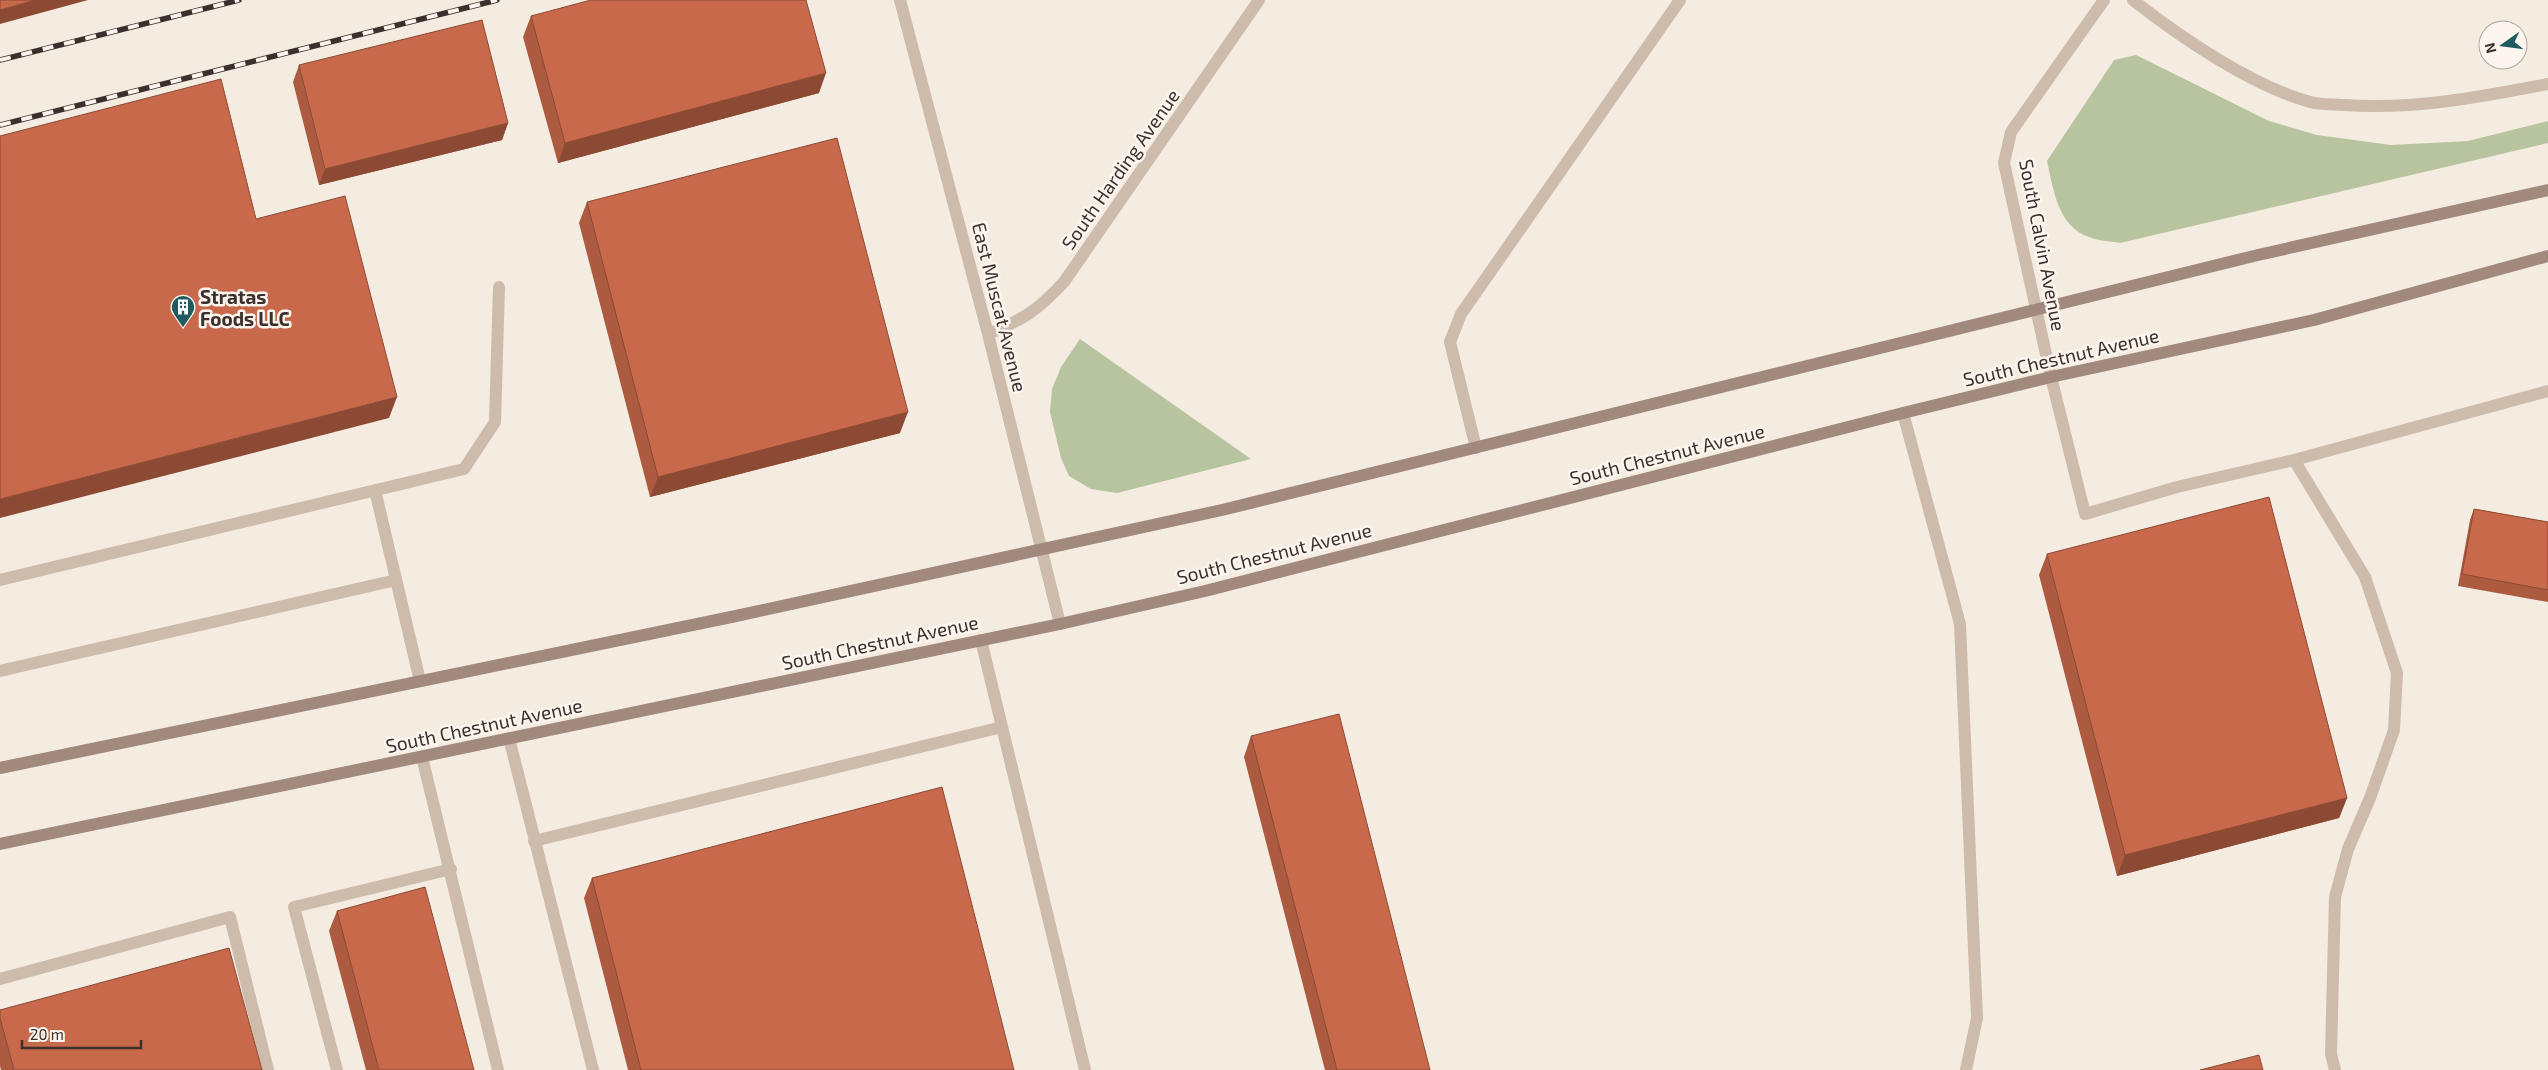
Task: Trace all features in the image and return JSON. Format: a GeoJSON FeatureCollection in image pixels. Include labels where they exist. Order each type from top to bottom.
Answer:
{"type":"FeatureCollection","features":[{"type":"Feature","properties":{"kind":"main road"},"geometry":{"type":"LineString","coordinates":[[0,768],[420,682],[1222,510],[2258,255],[2548,190]]}},
{"type":"Feature","properties":{"kind":"main road","name":"South Chestnut Avenue"},"geometry":{"type":"LineString","coordinates":[[0,844],[1060,624],[1205,591],[2051,377],[2314,320],[2548,256]]}},
{"type":"Feature","properties":{"kind":"street","name":"East Muscat Avenue"},"geometry":{"type":"LineString","coordinates":[[900,0],[988,334],[1060,624]]}},
{"type":"Feature","properties":{"kind":"street","name":"South Harding Avenue"},"geometry":{"type":"LineString","coordinates":[[988,334],[1019,320],[1042,306],[1064,282],[1259,0]]}},
{"type":"Feature","properties":{"kind":"street"},"geometry":{"type":"LineString","coordinates":[[1476,448],[1450,342],[1461,314],[1680,0]]}},
{"type":"Feature","properties":{"kind":"street","name":"South Calvin Avenue"},"geometry":{"type":"LineString","coordinates":[[2104,0],[2011,132],[2004,163],[2051,377],[2085,514],[2177,487],[2294,460]]}},
{"type":"Feature","properties":{"kind":"street"},"geometry":{"type":"LineString","coordinates":[[2133,0],[2156,18],[2252,80],[2311,102],[2377,107],[2450,102],[2548,84]]}},
{"type":"Feature","properties":{"kind":"street"},"geometry":{"type":"LineString","coordinates":[[0,580],[464,469],[495,422],[499,287]]}},
{"type":"Feature","properties":{"kind":"street"},"geometry":{"type":"LineString","coordinates":[[2335,1070],[2331,1054],[2335,897],[2348,849],[2370,798],[2394,730],[2397,673],[2365,577],[2294,460],[2548,391]]}},
{"type":"Feature","properties":{"kind":"street"},"geometry":{"type":"LineString","coordinates":[[1904,413],[1960,624],[1977,1018],[1966,1070]]}},
{"type":"Feature","properties":{"kind":"street"},"geometry":{"type":"LineString","coordinates":[[375,490],[420,682]]}},
{"type":"Feature","properties":{"kind":"street"},"geometry":{"type":"LineString","coordinates":[[0,670],[396,580]]}},
{"type":"Feature","properties":{"kind":"street"},"geometry":{"type":"LineString","coordinates":[[981,640],[1085,1070]]}},
{"type":"Feature","properties":{"kind":"street"},"geometry":{"type":"LineString","coordinates":[[534,841],[1002,727]]}},
{"type":"Feature","properties":{"kind":"street"},"geometry":{"type":"LineString","coordinates":[[509,738],[593,1070]]}},
{"type":"Feature","properties":{"kind":"street"},"geometry":{"type":"LineString","coordinates":[[422,757],[451,869],[498,1070]]}},
{"type":"Feature","properties":{"kind":"street"},"geometry":{"type":"LineString","coordinates":[[336,1070],[294,907],[451,869]]}},
{"type":"Feature","properties":{"kind":"street"},"geometry":{"type":"LineString","coordinates":[[0,979],[230,917],[268,1070]]}},
{"type":"Feature","properties":{"kind":"green space"},"geometry":{"type":"Polygon","coordinates":[[[2136,55],[2269,121],[2317,135],[2391,145],[2468,141],[2548,121],[2548,143],[2120,243],[2096,239],[2079,232],[2070,225],[2064,216],[2055,194],[2047,161],[2114,60],[2136,55]]]}},
{"type":"Feature","properties":{"kind":"green space"},"geometry":{"type":"Polygon","coordinates":[[[1080,339],[1251,459],[1117,493],[1091,489],[1069,476],[1061,458],[1050,412],[1052,389],[1061,367],[1080,339]]]}},
{"type":"Feature","properties":{"kind":"building"},"geometry":{"type":"Polygon","coordinates":[[[0,0],[35,0],[0,10],[0,0]]]}},
{"type":"Feature","properties":{"kind":"building"},"geometry":{"type":"Polygon","coordinates":[[[591,0],[806,0],[826,73],[565,143],[531,16],[591,0]]]}},
{"type":"Feature","properties":{"kind":"building"},"geometry":{"type":"Polygon","coordinates":[[[482,20],[508,123],[325,169],[299,65],[482,20]]]}},
{"type":"Feature","properties":{"kind":"building","name":"Stratas Foods LLC"},"geometry":{"type":"Polygon","coordinates":[[[221,79],[256,219],[345,196],[397,397],[0,499],[0,136],[221,79]]]}},
{"type":"Feature","properties":{"kind":"building"},"geometry":{"type":"Polygon","coordinates":[[[837,138],[908,412],[658,477],[587,202],[837,138]]]}},
{"type":"Feature","properties":{"kind":"building"},"geometry":{"type":"Polygon","coordinates":[[[2269,497],[2347,798],[2125,855],[2047,554],[2269,497]]]}},
{"type":"Feature","properties":{"kind":"building"},"geometry":{"type":"Polygon","coordinates":[[[2474,509],[2548,522],[2548,590],[2462,574],[2474,509]]]}},
{"type":"Feature","properties":{"kind":"building"},"geometry":{"type":"Polygon","coordinates":[[[1339,714],[1430,1070],[1337,1070],[1251,736],[1339,714]]]}},
{"type":"Feature","properties":{"kind":"building"},"geometry":{"type":"Polygon","coordinates":[[[942,787],[1014,1070],[641,1070],[592,878],[942,787]]]}},
{"type":"Feature","properties":{"kind":"building"},"geometry":{"type":"Polygon","coordinates":[[[425,887],[474,1070],[379,1070],[337,911],[425,887]]]}},
{"type":"Feature","properties":{"kind":"building"},"geometry":{"type":"Polygon","coordinates":[[[229,948],[262,1070],[14,1070],[0,1018],[0,1010],[229,948]]]}},
{"type":"Feature","properties":{"kind":"building"},"geometry":{"type":"Polygon","coordinates":[[[2259,1055],[2263,1070],[2200,1070],[2259,1055]]]}},
{"type":"Feature","properties":{"kind":"railway"},"geometry":{"type":"LineString","coordinates":[[0,60],[239,0]]}},
{"type":"Feature","properties":{"kind":"railway"},"geometry":{"type":"LineString","coordinates":[[0,125],[497,0]]}},
{"type":"Feature","properties":{"kind":"place","name":"Stratas Foods LLC"},"geometry":{"type":"Point","coordinates":[183,328]}}]}
